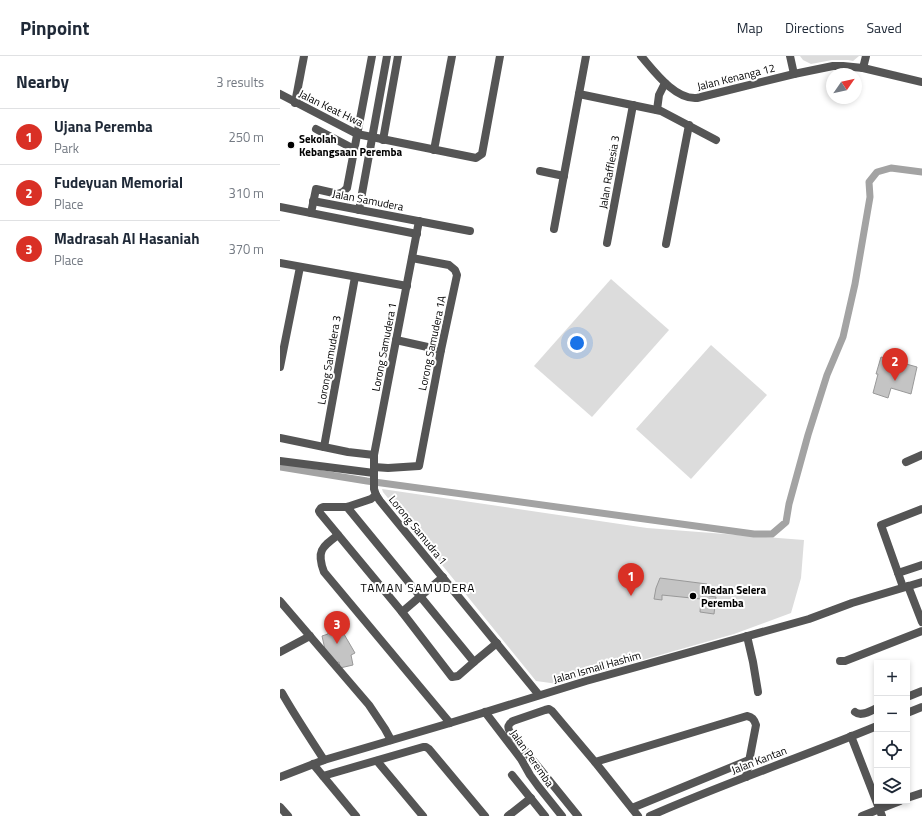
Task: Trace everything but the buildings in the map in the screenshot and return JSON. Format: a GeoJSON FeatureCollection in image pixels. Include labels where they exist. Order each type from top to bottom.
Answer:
{"type":"FeatureCollection","features":[{"type":"Feature","properties":{"kind":"street"},"geometry":{"type":"LineString","coordinates":[[295,102],[304,56]]}},
{"type":"Feature","properties":{"kind":"street"},"geometry":{"type":"LineString","coordinates":[[311,213],[316,189],[338,194],[347,188],[372,56]]}},
{"type":"Feature","properties":{"kind":"street"},"geometry":{"type":"LineString","coordinates":[[387,56],[372,138],[476,158],[482,154],[500,56]]}},
{"type":"Feature","properties":{"kind":"street"},"geometry":{"type":"LineString","coordinates":[[383,140],[398,56]]}},
{"type":"Feature","properties":{"kind":"street"},"geometry":{"type":"LineString","coordinates":[[434,150],[452,56]]}},
{"type":"Feature","properties":{"kind":"street"},"geometry":{"type":"LineString","coordinates":[[554,229],[586,56]]}},
{"type":"Feature","properties":{"kind":"street","name":"Jalan Kenanga 12"},"geometry":{"type":"LineString","coordinates":[[641,56],[670,88],[693,98],[833,66],[863,68],[922,80]]}},
{"type":"Feature","properties":{"kind":"street"},"geometry":{"type":"LineString","coordinates":[[790,56],[794,74]]}},
{"type":"Feature","properties":{"kind":"street"},"geometry":{"type":"LineString","coordinates":[[863,68],[866,56]]}},
{"type":"Feature","properties":{"kind":"street"},"geometry":{"type":"LineString","coordinates":[[657,110],[659,95],[665,83]]}},
{"type":"Feature","properties":{"kind":"street","name":"Jalan Keat Hwa"},"geometry":{"type":"LineString","coordinates":[[280,94],[357,134],[372,138],[359,210]]}},
{"type":"Feature","properties":{"kind":"street"},"geometry":{"type":"LineString","coordinates":[[579,94],[664,112],[716,140]]}},
{"type":"Feature","properties":{"kind":"street","name":"Jalan Rafflesia 3"},"geometry":{"type":"LineString","coordinates":[[607,243],[633,105]]}},
{"type":"Feature","properties":{"kind":"street"},"geometry":{"type":"LineString","coordinates":[[666,244],[689,125]]}},
{"type":"Feature","properties":{"kind":"street"},"geometry":{"type":"LineString","coordinates":[[316,129],[354,149]]}},
{"type":"Feature","properties":{"kind":"street"},"geometry":{"type":"LineString","coordinates":[[540,171],[564,176]]}},
{"type":"Feature","properties":{"kind":"street","name":"Jalan Samudera"},"geometry":{"type":"LineString","coordinates":[[313,201],[470,231]]}},
{"type":"Feature","properties":{"kind":"street"},"geometry":{"type":"LineString","coordinates":[[280,207],[417,234]]}},
{"type":"Feature","properties":{"kind":"street","name":"Lorong Samudera 1"},"geometry":{"type":"LineString","coordinates":[[375,492],[374,455],[419,221]]}},
{"type":"Feature","properties":{"kind":"street","name":"Lorong Samudera 1A"},"geometry":{"type":"LineString","coordinates":[[374,473],[388,468],[419,466],[440,350],[457,275],[455,270],[449,265],[412,258]]}},
{"type":"Feature","properties":{"kind":"street"},"geometry":{"type":"LineString","coordinates":[[280,263],[407,286]]}},
{"type":"Feature","properties":{"kind":"street"},"geometry":{"type":"LineString","coordinates":[[280,367],[283,331],[300,267]]}},
{"type":"Feature","properties":{"kind":"street","name":"Lorong Samudera 3"},"geometry":{"type":"LineString","coordinates":[[324,447],[355,277]]}},
{"type":"Feature","properties":{"kind":"street"},"geometry":{"type":"LineString","coordinates":[[396,340],[440,350]]}},
{"type":"Feature","properties":{"kind":"street"},"geometry":{"type":"LineString","coordinates":[[280,438],[348,452],[374,455]]}},
{"type":"Feature","properties":{"kind":"street"},"geometry":{"type":"LineString","coordinates":[[906,462],[922,455]]}},
{"type":"Feature","properties":{"kind":"street"},"geometry":{"type":"LineString","coordinates":[[280,461],[374,473]]}},
{"type":"Feature","properties":{"kind":"street"},"geometry":{"type":"LineString","coordinates":[[375,492],[371,498],[347,507],[323,506],[319,510],[320,513],[402,612],[452,677],[458,676],[497,643]]}},
{"type":"Feature","properties":{"kind":"street","name":"Lorong Samudra 1"},"geometry":{"type":"LineString","coordinates":[[375,492],[539,695]]}},
{"type":"Feature","properties":{"kind":"street"},"geometry":{"type":"LineString","coordinates":[[347,507],[474,662]]}},
{"type":"Feature","properties":{"kind":"street"},"geometry":{"type":"LineString","coordinates":[[922,509],[881,526],[898,573],[922,622]]}},
{"type":"Feature","properties":{"kind":"street"},"geometry":{"type":"LineString","coordinates":[[338,535],[323,547],[320,553],[321,565],[324,572],[450,723]]}},
{"type":"Feature","properties":{"kind":"street"},"geometry":{"type":"LineString","coordinates":[[898,573],[922,565]]}},
{"type":"Feature","properties":{"kind":"street"},"geometry":{"type":"LineString","coordinates":[[402,612],[443,577]]}},
{"type":"Feature","properties":{"kind":"street","name":"Jalan Ismail Hashim"},"geometry":{"type":"LineString","coordinates":[[281,775],[324,760],[450,723],[593,678],[808,619],[852,603],[922,582]]}},
{"type":"Feature","properties":{"kind":"street"},"geometry":{"type":"LineString","coordinates":[[280,601],[368,705],[383,725],[391,740]]}},
{"type":"Feature","properties":{"kind":"street"},"geometry":{"type":"LineString","coordinates":[[840,662],[922,631]]}},
{"type":"Feature","properties":{"kind":"street"},"geometry":{"type":"LineString","coordinates":[[280,652],[310,636]]}},
{"type":"Feature","properties":{"kind":"street"},"geometry":{"type":"LineString","coordinates":[[747,636],[758,692]]}},
{"type":"Feature","properties":{"kind":"street"},"geometry":{"type":"LineString","coordinates":[[910,696],[922,691]]}},
{"type":"Feature","properties":{"kind":"street"},"geometry":{"type":"LineString","coordinates":[[282,693],[324,760]]}},
{"type":"Feature","properties":{"kind":"street"},"geometry":{"type":"LineString","coordinates":[[910,712],[922,707]]}},
{"type":"Feature","properties":{"kind":"street"},"geometry":{"type":"LineString","coordinates":[[578,816],[514,738],[508,729],[508,726],[513,721],[549,709],[552,711],[638,816]]}},
{"type":"Feature","properties":{"kind":"street"},"geometry":{"type":"LineString","coordinates":[[855,712],[857,714],[861,714],[874,709]]}},
{"type":"Feature","properties":{"kind":"street","name":"Jalan Peremba"},"geometry":{"type":"LineString","coordinates":[[485,712],[521,759],[538,786],[562,816]]}},
{"type":"Feature","properties":{"kind":"street"},"geometry":{"type":"LineString","coordinates":[[595,762],[750,716],[756,724],[746,777]]}},
{"type":"Feature","properties":{"kind":"street","name":"Jalan Kantan"},"geometry":{"type":"LineString","coordinates":[[650,816],[688,799],[874,727]]}},
{"type":"Feature","properties":{"kind":"street"},"geometry":{"type":"LineString","coordinates":[[851,736],[881,813]]}},
{"type":"Feature","properties":{"kind":"street"},"geometry":{"type":"LineString","coordinates":[[323,776],[426,747],[485,816]]}},
{"type":"Feature","properties":{"kind":"street"},"geometry":{"type":"LineString","coordinates":[[632,808],[749,760]]}},
{"type":"Feature","properties":{"kind":"street"},"geometry":{"type":"LineString","coordinates":[[377,761],[423,816]]}},
{"type":"Feature","properties":{"kind":"street"},"geometry":{"type":"LineString","coordinates":[[313,764],[356,816]]}},
{"type":"Feature","properties":{"kind":"street"},"geometry":{"type":"LineString","coordinates":[[512,775],[545,816]]}},
{"type":"Feature","properties":{"kind":"street"},"geometry":{"type":"LineString","coordinates":[[910,797],[922,792]]}},
{"type":"Feature","properties":{"kind":"street"},"geometry":{"type":"LineString","coordinates":[[508,816],[531,798]]}},
{"type":"Feature","properties":{"kind":"street"},"geometry":{"type":"LineString","coordinates":[[862,816],[881,813],[895,804]]}},
{"type":"Feature","properties":{"kind":"street"},"geometry":{"type":"LineString","coordinates":[[280,807],[288,816]]}},
{"type":"Feature","properties":{"kind":"shaded area"},"geometry":{"type":"Polygon","coordinates":[[[800,56],[859,56],[853,61],[832,60],[811,64],[803,60],[800,56]]]}},
{"type":"Feature","properties":{"kind":"shaded area"},"geometry":{"type":"Polygon","coordinates":[[[611,279],[669,330],[592,417],[534,366],[611,279]]]}},
{"type":"Feature","properties":{"kind":"shaded area"},"geometry":{"type":"Polygon","coordinates":[[[711,345],[767,395],[691,479],[636,429],[711,345]]]}},
{"type":"Feature","properties":{"kind":"shaded area"},"geometry":{"type":"Polygon","coordinates":[[[382,489],[647,528],[804,540],[801,578],[791,613],[734,634],[558,684],[536,681],[382,489]]]}},
{"type":"Feature","properties":{"kind":"waterway"},"geometry":{"type":"LineString","coordinates":[[280,467],[367,481],[754,534],[772,534],[786,522],[789,504],[808,435],[827,375],[843,337],[855,284],[870,197],[869,182],[877,172],[891,168],[922,172]]}},
{"type":"Feature","properties":{"kind":"place","name":"Sekolah Kebangsaan Peremba"},"geometry":{"type":"Point","coordinates":[291,145]}},
{"type":"Feature","properties":{"kind":"place","name":"Fudeyuan Memorial"},"geometry":{"type":"Point","coordinates":[895,381]}},
{"type":"Feature","properties":{"kind":"place","name":"Ujana Peremba"},"geometry":{"type":"Point","coordinates":[631,596]}},
{"type":"Feature","properties":{"kind":"place","name":"Medan Selera Peremba"},"geometry":{"type":"Point","coordinates":[693,596]}},
{"type":"Feature","properties":{"kind":"place","name":"Madrasah Al Hasaniah"},"geometry":{"type":"Point","coordinates":[337,644]}},
{"type":"Feature","properties":{"kind":"district","name":"TAMAN SAMUDERA"},"geometry":{"type":"Point","coordinates":[418,587]}}]}
